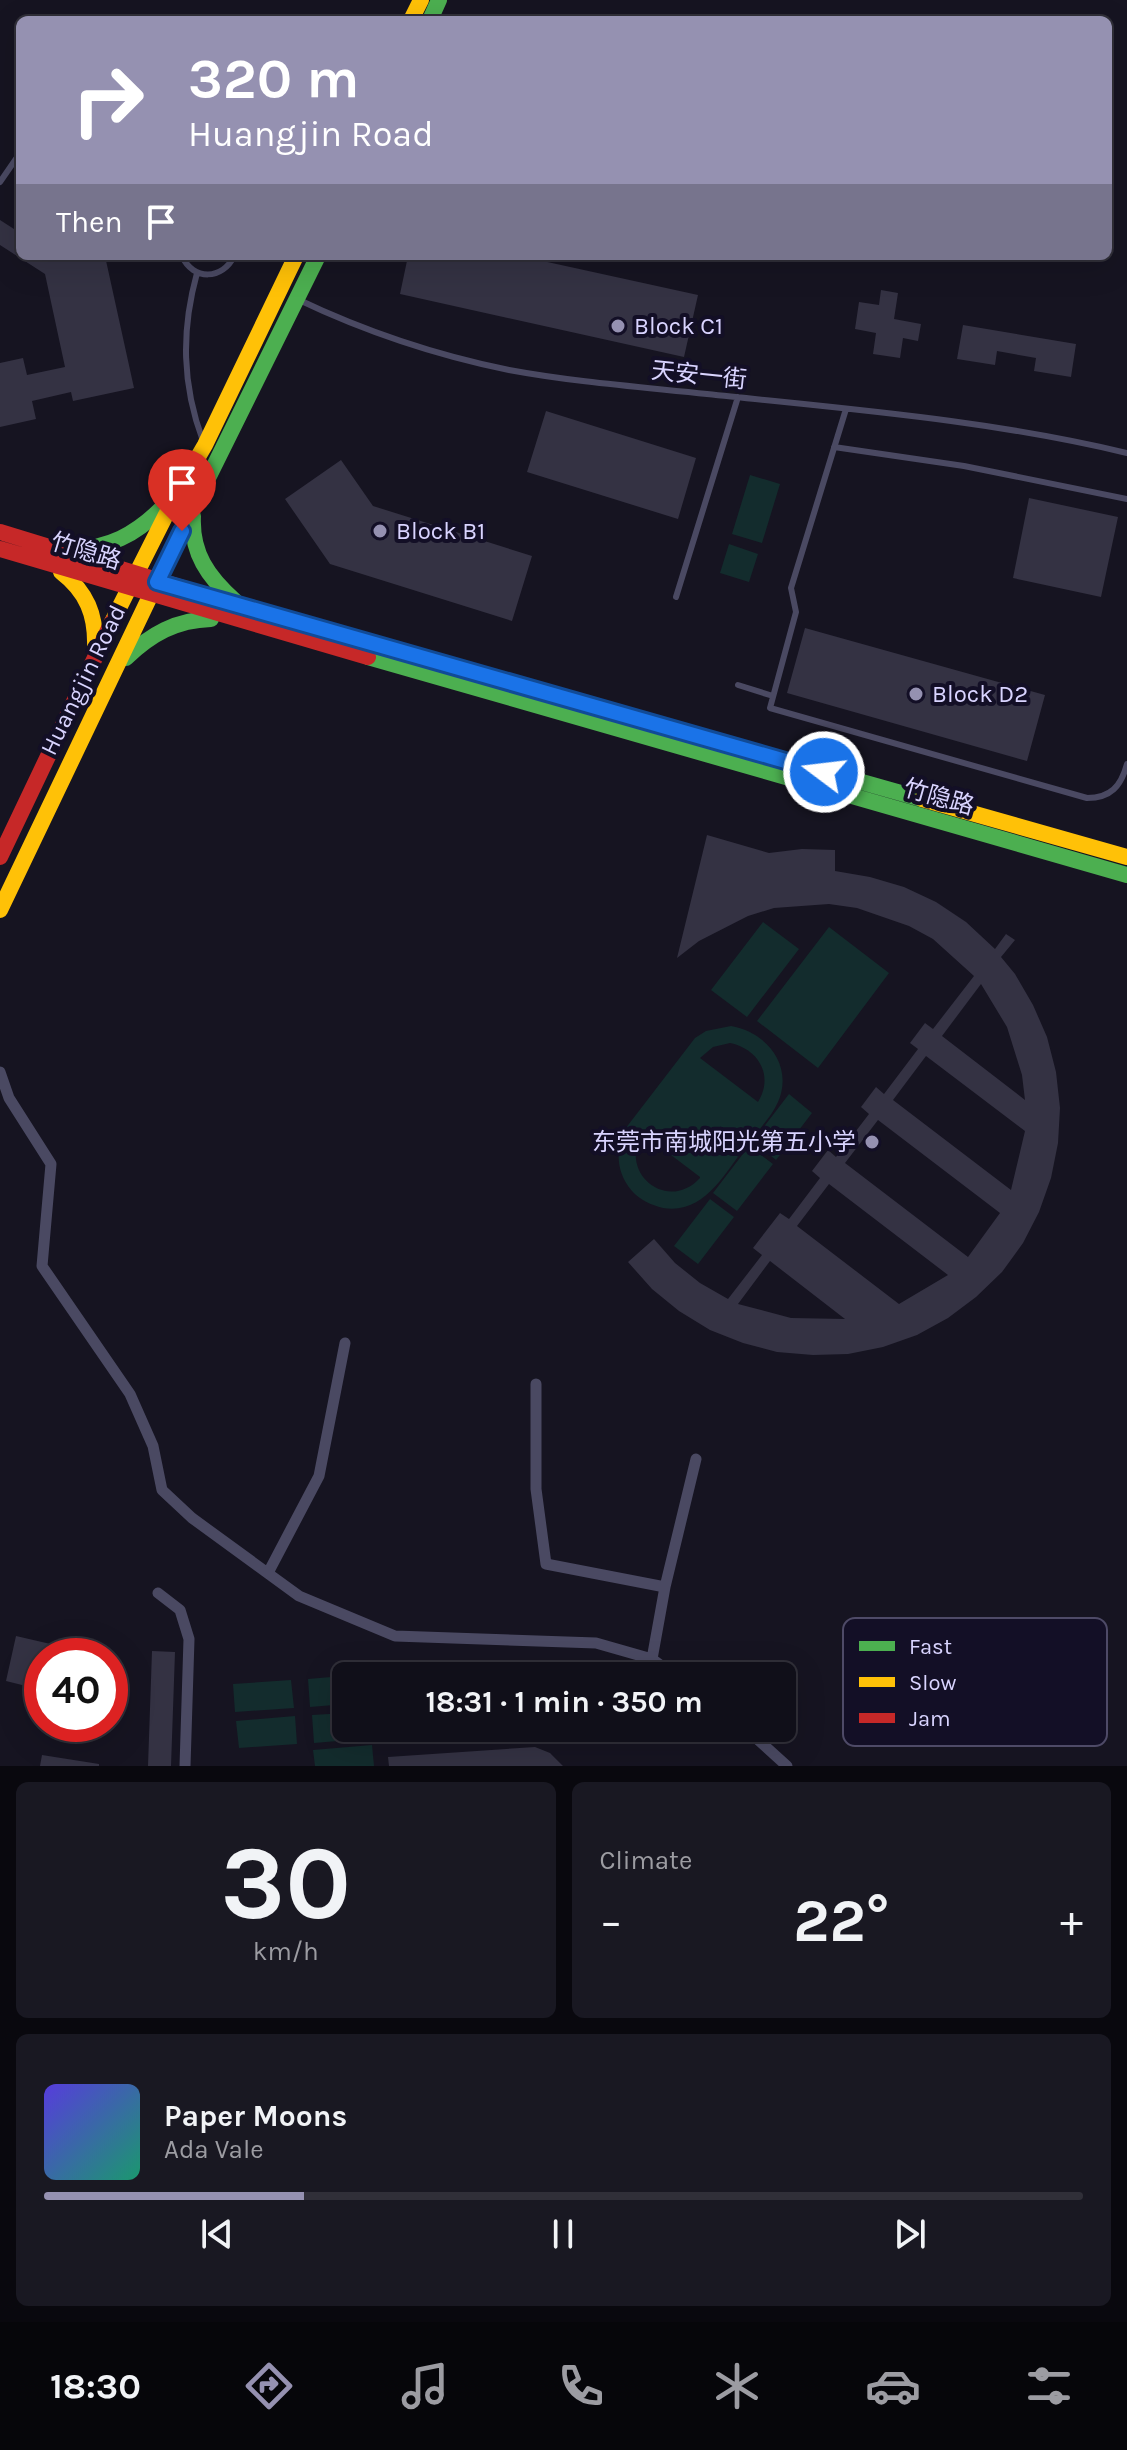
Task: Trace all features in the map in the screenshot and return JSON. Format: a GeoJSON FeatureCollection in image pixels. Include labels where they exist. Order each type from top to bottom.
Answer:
{"type":"FeatureCollection","features":[{"type":"Feature","properties":{"kind":"street","name":"Huangjin Road"},"geometry":{"type":"LineString","coordinates":[[0,857],[94,659],[177,493],[205,445],[294,260]]}},
{"type":"Feature","properties":{"kind":"street","name":"Huangjin Road"},"geometry":{"type":"LineString","coordinates":[[0,910],[316,260]]}},
{"type":"Feature","properties":{"kind":"street"},"geometry":{"type":"LineString","coordinates":[[94,659],[97,624],[87,596],[53,558],[123,541],[148,523],[177,493]]}},
{"type":"Feature","properties":{"kind":"street"},"geometry":{"type":"LineString","coordinates":[[114,671],[141,643],[167,627],[191,618],[236,612],[199,562],[191,528],[194,507]]}},
{"type":"Feature","properties":{"kind":"street","name":"竹隐路"},"geometry":{"type":"LineString","coordinates":[[0,532],[53,558]]}},
{"type":"Feature","properties":{"kind":"street","name":"竹隐路"},"geometry":{"type":"LineString","coordinates":[[0,549],[53,558],[236,612],[1127,857]]}},
{"type":"Feature","properties":{"kind":"street","name":"竹隐路"},"geometry":{"type":"LineString","coordinates":[[236,612],[1127,875]]}},
{"type":"Feature","properties":{"kind":"street"},"geometry":{"type":"LineString","coordinates":[[0,1072],[9,1098],[51,1164],[42,1266],[130,1394],[153,1446],[162,1490],[192,1518],[299,1596],[395,1636],[596,1643],[656,1662]]}},
{"type":"Feature","properties":{"kind":"street"},"geometry":{"type":"LineString","coordinates":[[268,1573],[319,1476],[345,1343]]}},
{"type":"Feature","properties":{"kind":"street"},"geometry":{"type":"LineString","coordinates":[[536,1384],[536,1489],[546,1564],[665,1587]]}},
{"type":"Feature","properties":{"kind":"street"},"geometry":{"type":"LineString","coordinates":[[652,1659],[665,1587],[696,1459]]}},
{"type":"Feature","properties":{"kind":"street"},"geometry":{"type":"LineString","coordinates":[[158,1593],[180,1610],[189,1639],[185,1766]]}},
{"type":"Feature","properties":{"kind":"street"},"geometry":{"type":"LineString","coordinates":[[760,1742],[787,1766]]}},
{"type":"Feature","properties":{"kind":"lane"},"geometry":{"type":"LineString","coordinates":[[0,182],[16,159]]}},
{"type":"Feature","properties":{"kind":"lane"},"geometry":{"type":"LineString","coordinates":[[185,260],[190,268],[204,275],[219,273],[232,260]]}},
{"type":"Feature","properties":{"kind":"lane"},"geometry":{"type":"LineString","coordinates":[[197,273],[188,309],[184,347],[189,397],[205,445]]}},
{"type":"Feature","properties":{"kind":"lane","name":"天安一街"},"geometry":{"type":"LineString","coordinates":[[279,290],[364,329],[509,370],[1000,428],[1079,441],[1127,453]]}},
{"type":"Feature","properties":{"kind":"lane"},"geometry":{"type":"LineString","coordinates":[[676,597],[738,397]]}},
{"type":"Feature","properties":{"kind":"lane"},"geometry":{"type":"LineString","coordinates":[[846,409],[791,588],[796,612],[770,708],[1087,798],[1109,795],[1117,788],[1127,764]]}},
{"type":"Feature","properties":{"kind":"lane"},"geometry":{"type":"LineString","coordinates":[[834,447],[964,466],[1127,499]]}},
{"type":"Feature","properties":{"kind":"lane"},"geometry":{"type":"LineString","coordinates":[[738,685],[773,696]]}},
{"type":"Feature","properties":{"kind":"green space"},"geometry":{"type":"Polygon","coordinates":[[[750,475],[780,484],[762,543],[732,534],[750,475]]]}},
{"type":"Feature","properties":{"kind":"green space"},"geometry":{"type":"Polygon","coordinates":[[[729,544],[758,554],[749,582],[720,573],[729,544]]]}},
{"type":"Feature","properties":{"kind":"green space"},"geometry":{"type":"Polygon","coordinates":[[[763,922],[799,949],[747,1017],[711,990],[763,922]]]}},
{"type":"Feature","properties":{"kind":"green space"},"geometry":{"type":"Polygon","coordinates":[[[829,927],[889,973],[818,1068],[757,1021],[829,927]]]}},
{"type":"Feature","properties":{"kind":"green space"},"geometry":{"type":"Polygon","coordinates":[[[731,1026],[755,1035],[774,1052],[782,1075],[782,1088],[771,1114],[712,1190],[690,1205],[663,1208],[642,1200],[623,1178],[619,1164],[620,1141],[622,1133],[695,1038],[706,1031],[731,1026]],[[730,1043],[713,1047],[700,1058],[758,1102],[764,1083],[761,1065],[749,1051],[730,1043]],[[642,1133],[636,1148],[636,1162],[650,1184],[674,1192],[687,1188],[700,1178],[700,1177],[642,1133]]]}},
{"type":"Feature","properties":{"kind":"green space"},"geometry":{"type":"Polygon","coordinates":[[[789,1094],[812,1113],[776,1160],[753,1141],[789,1094]]]}},
{"type":"Feature","properties":{"kind":"green space"},"geometry":{"type":"Polygon","coordinates":[[[749,1146],[773,1164],[737,1211],[713,1193],[749,1146]]]}},
{"type":"Feature","properties":{"kind":"green space"},"geometry":{"type":"Polygon","coordinates":[[[710,1199],[734,1217],[698,1264],[674,1246],[710,1199]]]}},
{"type":"Feature","properties":{"kind":"green space"},"geometry":{"type":"Polygon","coordinates":[[[332,1677],[332,1705],[310,1707],[308,1679],[332,1677]]]}},
{"type":"Feature","properties":{"kind":"green space"},"geometry":{"type":"Polygon","coordinates":[[[291,1680],[294,1708],[235,1712],[233,1684],[291,1680]]]}},
{"type":"Feature","properties":{"kind":"green space"},"geometry":{"type":"Polygon","coordinates":[[[332,1714],[332,1741],[314,1743],[312,1715],[332,1714]]]}},
{"type":"Feature","properties":{"kind":"green space"},"geometry":{"type":"Polygon","coordinates":[[[295,1716],[297,1744],[239,1748],[236,1721],[295,1716]]]}},
{"type":"Feature","properties":{"kind":"green space"},"geometry":{"type":"Polygon","coordinates":[[[372,1745],[374,1766],[315,1766],[313,1750],[372,1745]]]}},
{"type":"Feature","properties":{"kind":"building"},"geometry":{"type":"Polygon","coordinates":[[[0,220],[14,229],[16,226],[16,255],[0,245],[0,220]]]}},
{"type":"Feature","properties":{"kind":"building"},"geometry":{"type":"Polygon","coordinates":[[[23,260],[106,260],[134,388],[73,401],[71,392],[32,401],[36,419],[0,427],[0,363],[23,358],[27,375],[65,367],[45,274],[23,260]]]}},
{"type":"Feature","properties":{"kind":"building","name":"Block C1"},"geometry":{"type":"Polygon","coordinates":[[[407,260],[538,260],[698,295],[684,357],[400,294],[407,260]]]}},
{"type":"Feature","properties":{"kind":"building"},"geometry":{"type":"Polygon","coordinates":[[[881,290],[898,293],[894,319],[921,324],[918,341],[903,338],[900,358],[873,354],[876,333],[855,329],[859,302],[879,305],[881,290]]]}},
{"type":"Feature","properties":{"kind":"building"},"geometry":{"type":"Polygon","coordinates":[[[963,325],[1076,344],[1071,377],[1034,371],[1036,358],[997,351],[995,365],[957,359],[963,325]]]}},
{"type":"Feature","properties":{"kind":"building"},"geometry":{"type":"Polygon","coordinates":[[[546,411],[696,458],[678,519],[527,472],[546,411]]]}},
{"type":"Feature","properties":{"kind":"building","name":"Block B1"},"geometry":{"type":"Polygon","coordinates":[[[341,460],[373,506],[532,556],[512,621],[330,564],[285,499],[341,460]]]}},
{"type":"Feature","properties":{"kind":"building"},"geometry":{"type":"Polygon","coordinates":[[[1029,498],[1118,517],[1101,597],[1013,578],[1029,498]]]}},
{"type":"Feature","properties":{"kind":"building","name":"Block D2"},"geometry":{"type":"Polygon","coordinates":[[[805,628],[1045,695],[1027,761],[787,693],[805,628]]]}},
{"type":"Feature","properties":{"kind":"building"},"geometry":{"type":"Polygon","coordinates":[[[707,835],[769,853],[802,849],[835,850],[835,871],[904,887],[936,902],[966,922],[995,949],[1006,934],[1015,940],[1001,957],[1033,1005],[1047,1037],[1056,1072],[1060,1108],[1058,1143],[1051,1178],[1039,1212],[1023,1243],[1002,1272],[976,1297],[948,1318],[917,1335],[883,1347],[848,1354],[777,1352],[710,1330],[652,1289],[628,1262],[654,1239],[675,1263],[700,1283],[728,1299],[762,1255],[753,1248],[780,1213],[789,1219],[820,1178],[812,1171],[828,1150],[836,1157],[869,1114],[861,1107],[876,1087],[884,1094],[918,1049],[910,1043],[925,1023],[933,1029],[974,976],[933,939],[909,926],[857,908],[829,904],[774,908],[748,916],[699,941],[677,958],[707,835]],[[981,984],[942,1036],[1025,1100],[1022,1075],[1007,1027],[981,984]],[[926,1056],[893,1100],[1011,1190],[1025,1131],[926,1056]],[[878,1120],[845,1163],[968,1257],[1000,1213],[878,1120]],[[829,1184],[797,1226],[899,1304],[948,1275],[829,1184]],[[770,1261],[738,1304],[791,1318],[845,1319],[770,1261]]]}},
{"type":"Feature","properties":{"kind":"building"},"geometry":{"type":"Polygon","coordinates":[[[16,1636],[25,1638],[24,1686],[6,1681],[16,1636]]]}},
{"type":"Feature","properties":{"kind":"building"},"geometry":{"type":"Polygon","coordinates":[[[152,1651],[175,1652],[171,1766],[148,1766],[152,1651]]]}},
{"type":"Feature","properties":{"kind":"building"},"geometry":{"type":"Polygon","coordinates":[[[535,1747],[550,1753],[563,1766],[389,1766],[388,1757],[535,1747]]]}},
{"type":"Feature","properties":{"kind":"building"},"geometry":{"type":"Polygon","coordinates":[[[42,1755],[99,1764],[99,1766],[40,1766],[42,1755]]]}},
{"type":"Feature","properties":{"kind":"traffic: fast"},"geometry":{"type":"LineString","coordinates":[[432,16],[439,0]]}},
{"type":"Feature","properties":{"kind":"traffic: fast"},"geometry":{"type":"LineString","coordinates":[[166,563],[316,260]]}},
{"type":"Feature","properties":{"kind":"traffic: fast"},"geometry":{"type":"LineString","coordinates":[[71,550],[121,538],[142,526],[162,508]]}},
{"type":"Feature","properties":{"kind":"traffic: fast"},"geometry":{"type":"LineString","coordinates":[[193,516],[198,553],[209,573],[235,601]]}},
{"type":"Feature","properties":{"kind":"traffic: fast"},"geometry":{"type":"LineString","coordinates":[[248,608],[922,799]]}},
{"type":"Feature","properties":{"kind":"traffic: fast"},"geometry":{"type":"LineString","coordinates":[[126,658],[145,642],[175,625],[211,619]]}},
{"type":"Feature","properties":{"kind":"traffic: fast"},"geometry":{"type":"LineString","coordinates":[[368,657],[1127,875]]}},
{"type":"Feature","properties":{"kind":"traffic: slow"},"geometry":{"type":"LineString","coordinates":[[413,16],[421,0]]}},
{"type":"Feature","properties":{"kind":"traffic: slow"},"geometry":{"type":"LineString","coordinates":[[112,622],[177,493],[205,445],[294,260]]}},
{"type":"Feature","properties":{"kind":"traffic: slow"},"geometry":{"type":"LineString","coordinates":[[0,910],[166,563]]}},
{"type":"Feature","properties":{"kind":"traffic: slow"},"geometry":{"type":"LineString","coordinates":[[61,572],[88,605],[94,625],[95,647]]}},
{"type":"Feature","properties":{"kind":"traffic: slow"},"geometry":{"type":"LineString","coordinates":[[922,799],[1127,857]]}},
{"type":"Feature","properties":{"kind":"traffic: jam"},"geometry":{"type":"LineString","coordinates":[[0,532],[248,608]]}},
{"type":"Feature","properties":{"kind":"traffic: jam"},"geometry":{"type":"LineString","coordinates":[[0,549],[368,657]]}},
{"type":"Feature","properties":{"kind":"traffic: jam"},"geometry":{"type":"LineString","coordinates":[[0,857],[112,622]]}},
{"type":"Feature","properties":{"kind":"place","name":"Block C1"},"geometry":{"type":"Point","coordinates":[618,326]}},
{"type":"Feature","properties":{"kind":"place","name":"Block B1"},"geometry":{"type":"Point","coordinates":[380,531]}},
{"type":"Feature","properties":{"kind":"place","name":"Block D2"},"geometry":{"type":"Point","coordinates":[916,694]}},
{"type":"Feature","properties":{"kind":"place","name":"东莞市南城阳光第五小学"},"geometry":{"type":"Point","coordinates":[872,1142]}},
{"type":"Feature","properties":{"kind":"route"},"geometry":{"type":"LineString","coordinates":[[182,531],[157,582],[824,772]]}}]}
